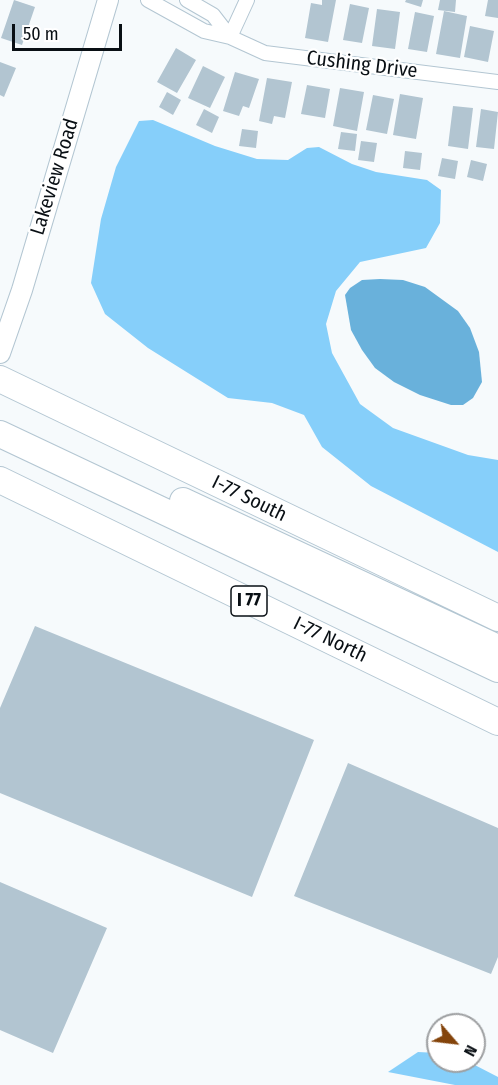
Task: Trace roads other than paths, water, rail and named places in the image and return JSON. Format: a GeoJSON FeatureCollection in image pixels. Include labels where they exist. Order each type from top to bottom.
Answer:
{"type":"FeatureCollection","features":[{"type":"Feature","properties":{"kind":"highway","name":"I-77 South"},"geometry":{"type":"LineString","coordinates":[[0,379],[498,618]]}},
{"type":"Feature","properties":{"kind":"highway"},"geometry":{"type":"LineString","coordinates":[[0,417],[39,443],[498,669]]}},
{"type":"Feature","properties":{"kind":"highway"},"geometry":{"type":"LineString","coordinates":[[0,434],[39,443],[498,648]]}},
{"type":"Feature","properties":{"kind":"highway","name":"I-77 North"},"geometry":{"type":"LineString","coordinates":[[0,480],[498,722]]}},
{"type":"Feature","properties":{"kind":"main road","name":"Lakeview Road"},"geometry":{"type":"LineString","coordinates":[[3,344],[108,0]]}},
{"type":"Feature","properties":{"kind":"street","name":"Cushing Drive"},"geometry":{"type":"LineString","coordinates":[[148,0],[204,31],[230,37],[266,53],[498,82]]}},
{"type":"Feature","properties":{"kind":"street","name":"Cushing Drive"},"geometry":{"type":"LineString","coordinates":[[187,0],[213,15],[230,37]]}},
{"type":"Feature","properties":{"kind":"street"},"geometry":{"type":"LineString","coordinates":[[230,37],[247,0]]}}]}
